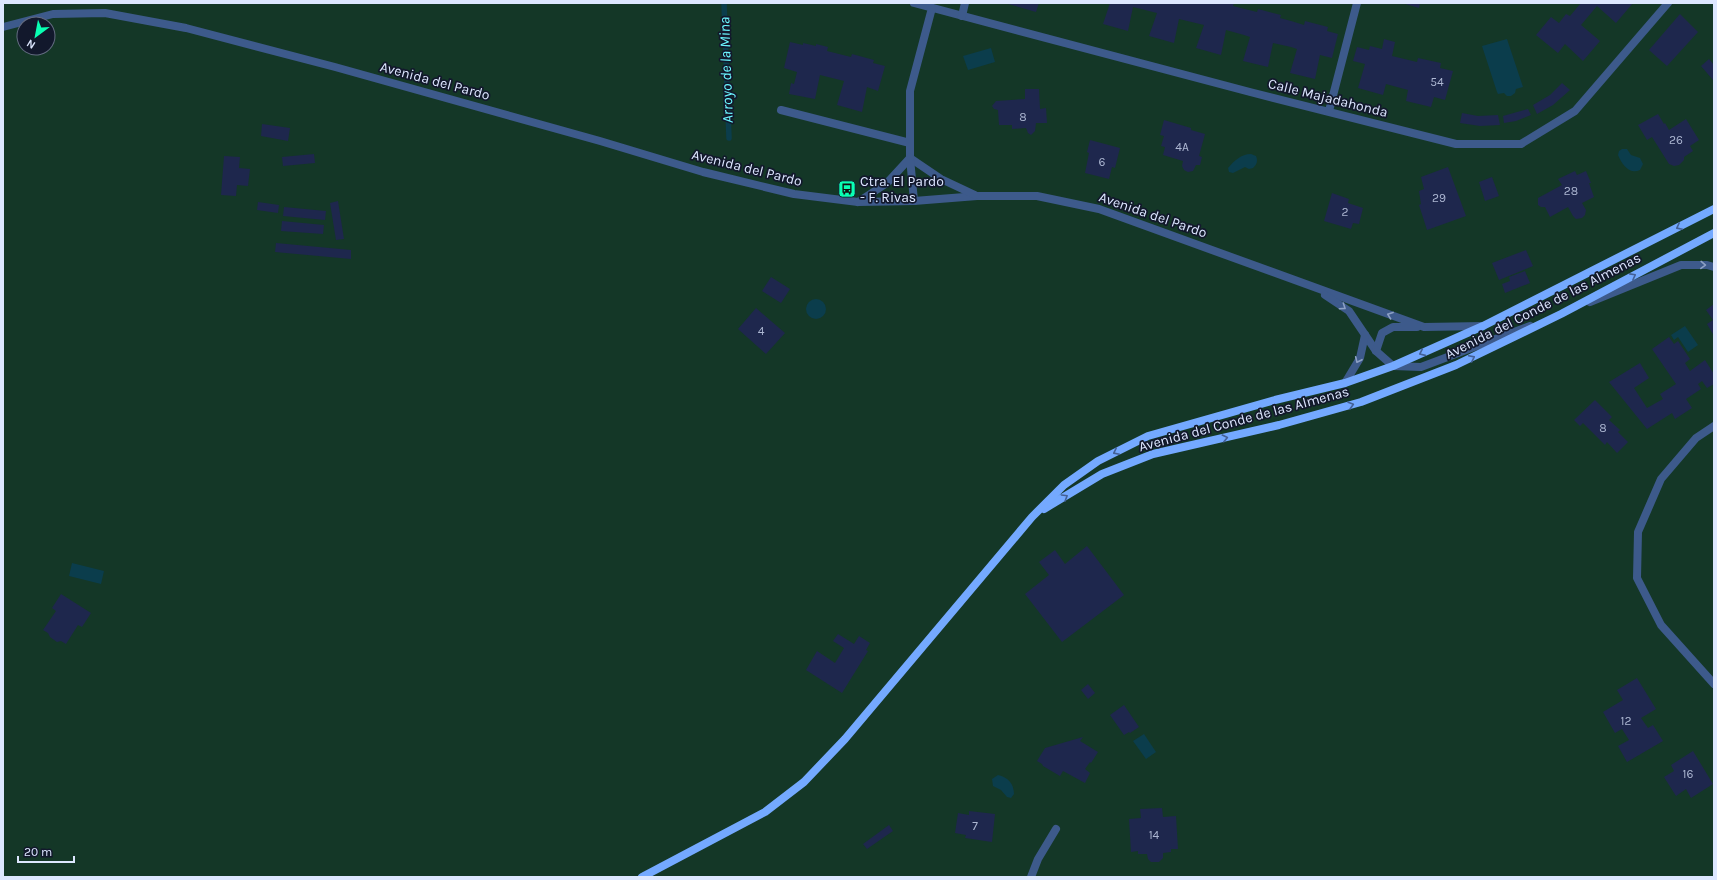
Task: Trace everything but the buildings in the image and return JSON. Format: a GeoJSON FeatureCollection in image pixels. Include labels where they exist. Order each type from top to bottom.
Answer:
{"type":"FeatureCollection","features":[{"type":"Feature","properties":{"kind":"main road","name":"Avenida del Conde de las Almenas"},"geometry":{"type":"LineString","coordinates":[[1032,517],[1064,485],[1098,461],[1148,436],[1274,400],[1345,383],[1393,366],[1483,326],[1714,209]]}},
{"type":"Feature","properties":{"kind":"main road","name":"Avenida del Conde de las Almenas"},"geometry":{"type":"LineString","coordinates":[[1032,517],[1102,474],[1153,454],[1279,425],[1361,402],[1456,366],[1561,314],[1714,232]]}},
{"type":"Feature","properties":{"kind":"main road"},"geometry":{"type":"LineString","coordinates":[[642,877],[765,812],[804,782],[845,739],[1032,517]]}},
{"type":"Feature","properties":{"kind":"street","name":"Calle Majadahonda"},"geometry":{"type":"LineString","coordinates":[[914,3],[1250,92],[1456,144],[1521,144],[1575,111],[1668,3]]}},
{"type":"Feature","properties":{"kind":"street"},"geometry":{"type":"LineString","coordinates":[[962,16],[965,3]]}},
{"type":"Feature","properties":{"kind":"street"},"geometry":{"type":"LineString","coordinates":[[1329,111],[1357,3]]}},
{"type":"Feature","properties":{"kind":"street"},"geometry":{"type":"LineString","coordinates":[[914,201],[910,158],[910,91],[932,8]]}},
{"type":"Feature","properties":{"kind":"street","name":"Avenida del Pardo"},"geometry":{"type":"LineString","coordinates":[[3,27],[53,14],[105,13],[186,28],[335,67],[600,141],[704,172],[794,194],[858,202],[914,201],[977,196],[1037,196],[1099,208],[1314,287]]}},
{"type":"Feature","properties":{"kind":"street"},"geometry":{"type":"LineString","coordinates":[[781,110],[910,143]]}},
{"type":"Feature","properties":{"kind":"street"},"geometry":{"type":"LineString","coordinates":[[858,202],[887,183],[910,158]]}},
{"type":"Feature","properties":{"kind":"street","name":"Avenida del Pardo"},"geometry":{"type":"LineString","coordinates":[[910,158],[941,179],[977,196]]}},
{"type":"Feature","properties":{"kind":"street"},"geometry":{"type":"LineString","coordinates":[[1314,287],[1349,311],[1376,351],[1393,366],[1422,367],[1561,314],[1681,265],[1707,265],[1714,267]]}},
{"type":"Feature","properties":{"kind":"street"},"geometry":{"type":"LineString","coordinates":[[1314,287],[1424,327]]}},
{"type":"Feature","properties":{"kind":"street"},"geometry":{"type":"LineString","coordinates":[[1376,351],[1382,333],[1393,327],[1483,326]]}},
{"type":"Feature","properties":{"kind":"street"},"geometry":{"type":"LineString","coordinates":[[1345,383],[1360,358],[1365,335]]}},
{"type":"Feature","properties":{"kind":"street"},"geometry":{"type":"LineString","coordinates":[[1714,426],[1696,438],[1661,479],[1638,532],[1637,578],[1661,625],[1714,684]]}},
{"type":"Feature","properties":{"kind":"street"},"geometry":{"type":"LineString","coordinates":[[1031,877],[1038,859],[1056,829]]}},
{"type":"Feature","properties":{"kind":"green space"},"geometry":{"type":"Polygon","coordinates":[[[3,3],[1714,3],[1714,877],[3,877],[3,3]]]}},
{"type":"Feature","properties":{"kind":"water"},"geometry":{"type":"Polygon","coordinates":[[[1507,39],[1523,87],[1516,89],[1515,93],[1511,96],[1507,96],[1504,93],[1498,94],[1482,46],[1507,39]]]}},
{"type":"Feature","properties":{"kind":"water"},"geometry":{"type":"Polygon","coordinates":[[[991,48],[995,62],[968,70],[963,56],[991,48]]]}},
{"type":"Feature","properties":{"kind":"water"},"geometry":{"type":"Polygon","coordinates":[[[1622,149],[1627,149],[1631,155],[1640,158],[1643,164],[1640,170],[1633,171],[1624,165],[1618,155],[1619,151],[1622,149]]]}},
{"type":"Feature","properties":{"kind":"water"},"geometry":{"type":"Polygon","coordinates":[[[1251,154],[1256,156],[1257,159],[1253,168],[1249,169],[1245,167],[1233,173],[1229,172],[1228,168],[1235,160],[1244,155],[1251,154]]]}},
{"type":"Feature","properties":{"kind":"water"},"geometry":{"type":"Polygon","coordinates":[[[812,299],[820,299],[826,305],[826,313],[820,319],[812,319],[806,313],[806,305],[812,299]]]}},
{"type":"Feature","properties":{"kind":"water"},"geometry":{"type":"Polygon","coordinates":[[[1685,326],[1698,345],[1688,352],[1678,337],[1674,340],[1671,335],[1685,326]]]}},
{"type":"Feature","properties":{"kind":"water"},"geometry":{"type":"Polygon","coordinates":[[[72,563],[104,571],[101,584],[69,576],[72,563]]]}},
{"type":"Feature","properties":{"kind":"water"},"geometry":{"type":"Polygon","coordinates":[[[1144,734],[1156,752],[1146,759],[1133,741],[1144,734]]]}},
{"type":"Feature","properties":{"kind":"water"},"geometry":{"type":"Polygon","coordinates":[[[998,775],[1005,777],[1012,784],[1014,794],[1011,798],[1007,797],[1001,790],[993,786],[992,779],[998,775]]]}},
{"type":"Feature","properties":{"kind":"waterway","name":"Arroyo de la Mina"},"geometry":{"type":"LineString","coordinates":[[724,3],[729,138]]}},
{"type":"Feature","properties":{"kind":"place","name":"Ctra. El Pardo - F. Rivas"},"geometry":{"type":"Point","coordinates":[847,189]}}]}
